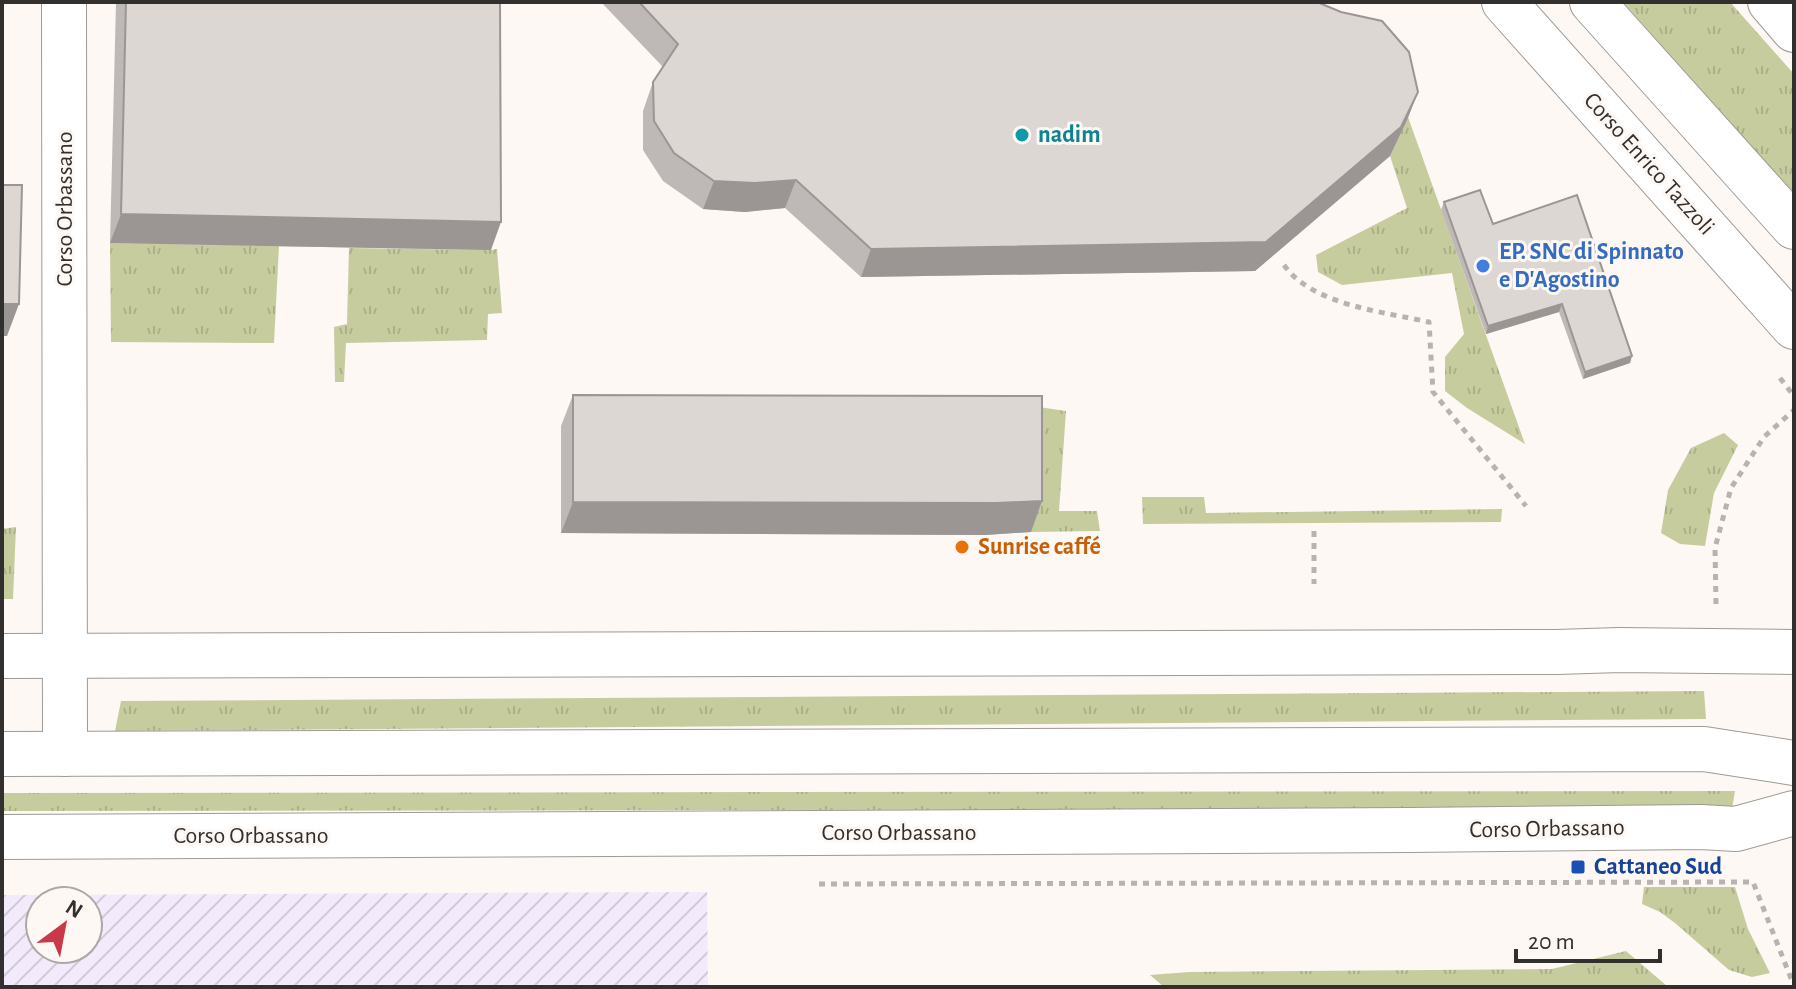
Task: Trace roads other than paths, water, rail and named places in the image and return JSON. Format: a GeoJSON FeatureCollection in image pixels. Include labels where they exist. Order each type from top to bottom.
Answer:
{"type":"FeatureCollection","features":[{"type":"Feature","properties":{"kind":"main road","name":"Corso Orbassano"},"geometry":{"type":"LineString","coordinates":[[64,2],[65,754]]}},
{"type":"Feature","properties":{"kind":"main road","name":"Corso Enrico Tazzoli"},"geometry":{"type":"LineString","coordinates":[[1504,2],[1794,327]]}},
{"type":"Feature","properties":{"kind":"main road"},"geometry":{"type":"LineString","coordinates":[[1592,2],[1794,227]]}},
{"type":"Feature","properties":{"kind":"main road"},"geometry":{"type":"LineString","coordinates":[[1770,2],[1794,30]]}},
{"type":"Feature","properties":{"kind":"main road"},"geometry":{"type":"LineString","coordinates":[[2,656],[1794,652]]}},
{"type":"Feature","properties":{"kind":"main road"},"geometry":{"type":"LineString","coordinates":[[2,754],[1704,749],[1794,763]]}},
{"type":"Feature","properties":{"kind":"main road","name":"Corso Orbassano"},"geometry":{"type":"LineString","coordinates":[[2,837],[1736,829],[1794,813]]}},
{"type":"Feature","properties":{"kind":"place","name":"nadim"},"geometry":{"type":"Point","coordinates":[1022,135]}},
{"type":"Feature","properties":{"kind":"place","name":"EP. SNC di Spinnato e D'Agostino"},"geometry":{"type":"Point","coordinates":[1483,266]}},
{"type":"Feature","properties":{"kind":"place","name":"Sunrise caffé"},"geometry":{"type":"Point","coordinates":[962,547]}},
{"type":"Feature","properties":{"kind":"place","name":"Cattaneo Sud"},"geometry":{"type":"Point","coordinates":[1578,867]}}]}
